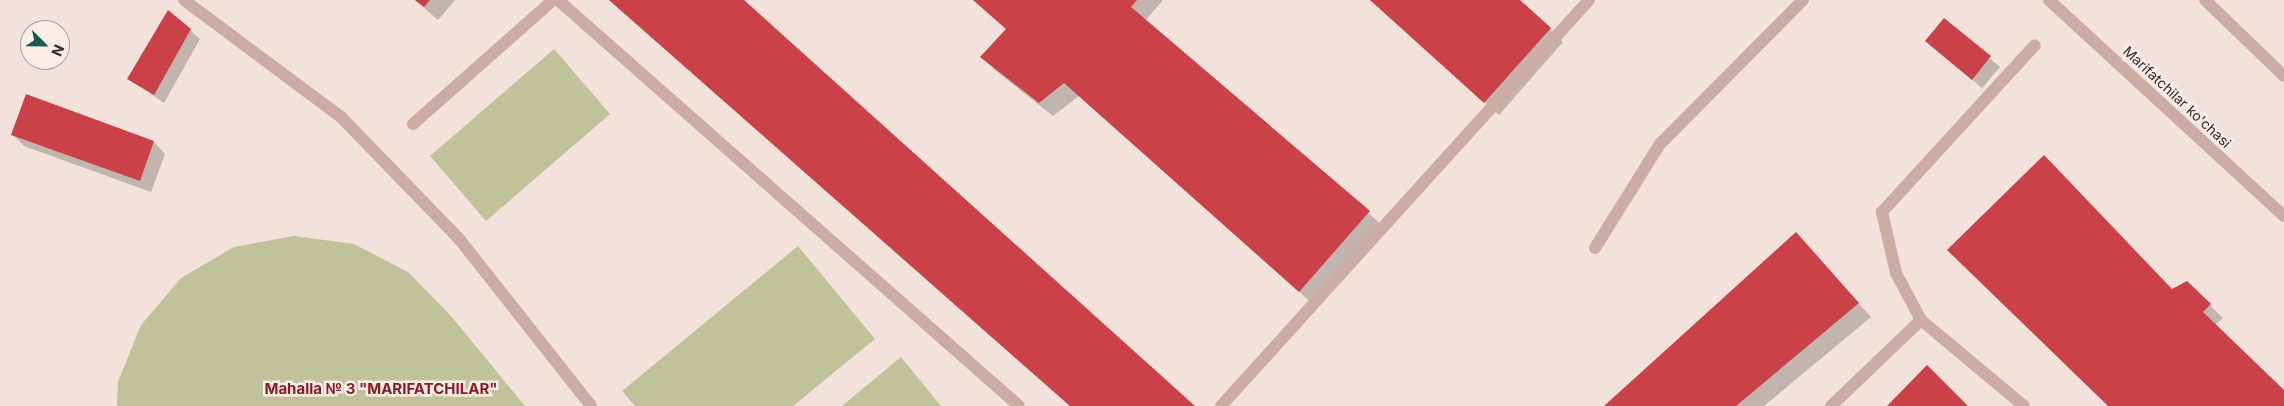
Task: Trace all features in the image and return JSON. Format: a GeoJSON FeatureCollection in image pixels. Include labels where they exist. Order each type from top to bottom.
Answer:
{"type":"FeatureCollection","features":[{"type":"Feature","properties":{"kind":"street"},"geometry":{"type":"LineString","coordinates":[[184,0],[341,118],[460,240],[591,406]]}},
{"type":"Feature","properties":{"kind":"street"},"geometry":{"type":"LineString","coordinates":[[413,124],[553,0]]}},
{"type":"Feature","properties":{"kind":"street"},"geometry":{"type":"LineString","coordinates":[[558,0],[1019,406]]}},
{"type":"Feature","properties":{"kind":"street"},"geometry":{"type":"LineString","coordinates":[[1221,406],[1589,0]]}},
{"type":"Feature","properties":{"kind":"street"},"geometry":{"type":"LineString","coordinates":[[1595,248],[1660,144],[1803,0]]}},
{"type":"Feature","properties":{"kind":"street","name":"Marifatchilar ko'chasi"},"geometry":{"type":"LineString","coordinates":[[2050,0],[2284,216]]}},
{"type":"Feature","properties":{"kind":"street"},"geometry":{"type":"LineString","coordinates":[[2204,0],[2284,76]]}},
{"type":"Feature","properties":{"kind":"street"},"geometry":{"type":"LineString","coordinates":[[2024,406],[1921,320],[1896,273],[1882,212],[2035,45]]}},
{"type":"Feature","properties":{"kind":"street"},"geometry":{"type":"LineString","coordinates":[[1831,406],[1921,320]]}},
{"type":"Feature","properties":{"kind":"green space"},"geometry":{"type":"Polygon","coordinates":[[[554,49],[610,114],[486,221],[430,156],[554,49]]]}},
{"type":"Feature","properties":{"kind":"green space"},"geometry":{"type":"Polygon","coordinates":[[[294,236],[354,244],[408,272],[451,316],[525,406],[117,406],[118,382],[141,325],[181,278],[234,247],[294,236]]]}},
{"type":"Feature","properties":{"kind":"green space"},"geometry":{"type":"Polygon","coordinates":[[[798,246],[875,339],[793,406],[635,406],[622,391],[798,246]]]}},
{"type":"Feature","properties":{"kind":"green space"},"geometry":{"type":"Polygon","coordinates":[[[901,357],[941,406],[842,406],[901,357]]]}},
{"type":"Feature","properties":{"kind":"building"},"geometry":{"type":"Polygon","coordinates":[[[415,0],[430,0],[424,7],[415,0]]]}},
{"type":"Feature","properties":{"kind":"building"},"geometry":{"type":"Polygon","coordinates":[[[609,0],[744,0],[1195,406],[1070,406],[609,0]]]}},
{"type":"Feature","properties":{"kind":"building"},"geometry":{"type":"Polygon","coordinates":[[[973,0],[1137,0],[1131,7],[1370,211],[1299,292],[1064,83],[1039,103],[980,57],[1006,29],[973,0]]]}},
{"type":"Feature","properties":{"kind":"building"},"geometry":{"type":"Polygon","coordinates":[[[1370,0],[1520,0],[1551,28],[1484,103],[1370,0]]]}},
{"type":"Feature","properties":{"kind":"building"},"geometry":{"type":"Polygon","coordinates":[[[168,10],[191,29],[154,95],[127,79],[168,10]]]}},
{"type":"Feature","properties":{"kind":"building"},"geometry":{"type":"Polygon","coordinates":[[[1944,18],[1991,56],[1972,80],[1925,41],[1944,18]]]}},
{"type":"Feature","properties":{"kind":"building"},"geometry":{"type":"Polygon","coordinates":[[[26,94],[154,141],[140,181],[11,135],[26,94]]]}},
{"type":"Feature","properties":{"kind":"building"},"geometry":{"type":"Polygon","coordinates":[[[2044,155],[2172,289],[2187,281],[2211,304],[2203,312],[2284,390],[2284,406],[2108,406],[1947,250],[2044,155]]]}},
{"type":"Feature","properties":{"kind":"building"},"geometry":{"type":"Polygon","coordinates":[[[1796,232],[1859,303],[1736,406],[1604,406],[1796,232]]]}},
{"type":"Feature","properties":{"kind":"building"},"geometry":{"type":"Polygon","coordinates":[[[1927,365],[1968,406],[1887,406],[1927,365]]]}},
{"type":"Feature","properties":{"kind":"district","name":"Mahalla № 3 \"MARIFATCHILAR\""},"geometry":{"type":"Point","coordinates":[381,389]}}]}
